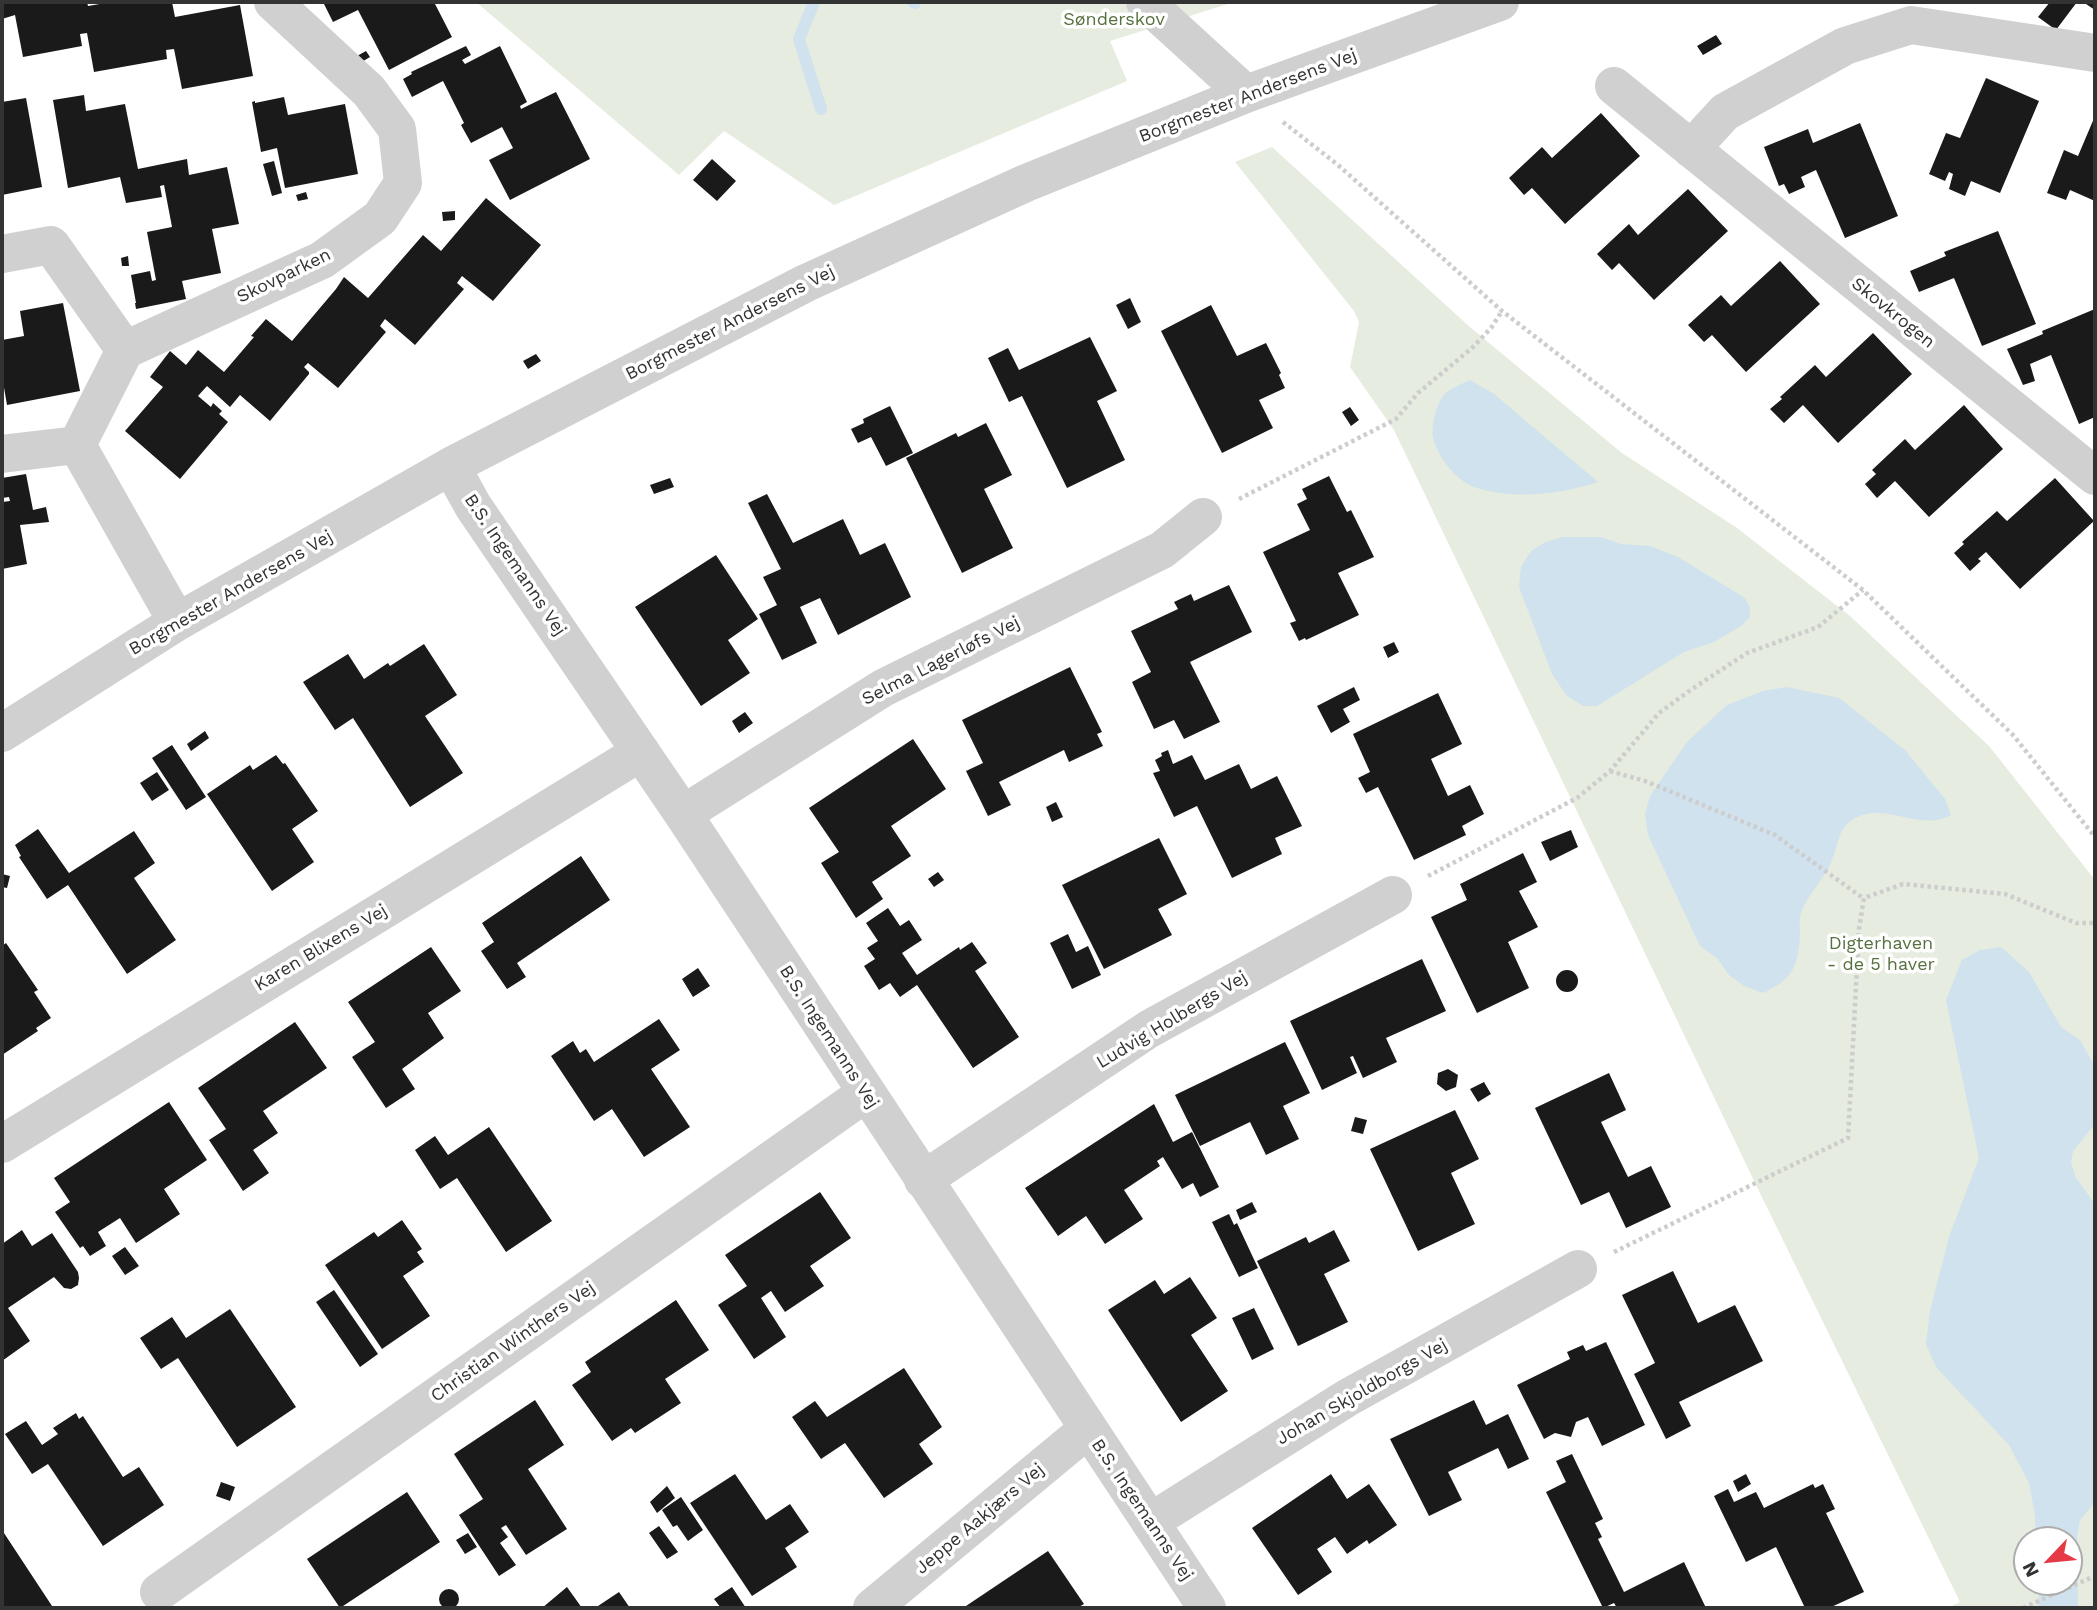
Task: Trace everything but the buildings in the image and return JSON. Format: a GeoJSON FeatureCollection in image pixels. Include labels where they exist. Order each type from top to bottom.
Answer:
{"type":"FeatureCollection","features":[{"type":"Feature","properties":{"kind":"street","name":"Skovparken"},"geometry":{"type":"LineString","coordinates":[[125,350],[322,260],[380,218],[402,183],[397,129],[369,92],[274,2]]}},
{"type":"Feature","properties":{"kind":"street"},"geometry":{"type":"LineString","coordinates":[[1144,2],[1246,94]]}},
{"type":"Feature","properties":{"kind":"street","name":"Borgmester Andersens Vej"},"geometry":{"type":"LineString","coordinates":[[2,733],[177,622],[451,466],[806,283],[1026,183],[1246,94],[1500,2]]}},
{"type":"Feature","properties":{"kind":"street"},"geometry":{"type":"LineString","coordinates":[[1692,149],[1726,111],[1908,13],[2095,53]]}},
{"type":"Feature","properties":{"kind":"street","name":"Skovkrogen"},"geometry":{"type":"LineString","coordinates":[[1614,86],[2095,476]]}},
{"type":"Feature","properties":{"kind":"street"},"geometry":{"type":"LineString","coordinates":[[2,254],[51,245],[125,350],[78,445]]}},
{"type":"Feature","properties":{"kind":"street"},"geometry":{"type":"LineString","coordinates":[[2,454],[78,445]]}},
{"type":"Feature","properties":{"kind":"street"},"geometry":{"type":"LineString","coordinates":[[78,445],[177,622]]}},
{"type":"Feature","properties":{"kind":"street","name":"B.S. Ingemanns Vej"},"geometry":{"type":"LineString","coordinates":[[451,466],[473,506],[683,814],[1207,1608]]}},
{"type":"Feature","properties":{"kind":"street","name":"Selma Lagerløfs Vej"},"geometry":{"type":"LineString","coordinates":[[683,814],[883,688],[1162,550],[1203,517]]}},
{"type":"Feature","properties":{"kind":"street","name":"Karen Blixens Vej"},"geometry":{"type":"LineString","coordinates":[[2,1144],[641,752]]}},
{"type":"Feature","properties":{"kind":"street","name":"Ludvig Holbergs Vej"},"geometry":{"type":"LineString","coordinates":[[923,1180],[1149,1029],[1393,895]]}},
{"type":"Feature","properties":{"kind":"street","name":"Christian Winthers Vej"},"geometry":{"type":"LineString","coordinates":[[159,1592],[866,1093]]}},
{"type":"Feature","properties":{"kind":"street","name":"Johan Skjoldborgs Vej"},"geometry":{"type":"LineString","coordinates":[[1150,1522],[1347,1398],[1578,1269]]}},
{"type":"Feature","properties":{"kind":"street","name":"Jeppe Aakjærs Vej"},"geometry":{"type":"LineString","coordinates":[[872,1608],[1088,1429]]}},
{"type":"Feature","properties":{"kind":"path"},"geometry":{"type":"LineString","coordinates":[[1246,94],[1338,165],[1502,311],[1863,590],[2013,735],[2095,837]]}},
{"type":"Feature","properties":{"kind":"path"},"geometry":{"type":"LineString","coordinates":[[1203,517],[1396,419],[1418,393],[1472,348],[1491,328],[1502,311]]}},
{"type":"Feature","properties":{"kind":"path"},"geometry":{"type":"LineString","coordinates":[[1393,895],[1577,798],[1610,771],[1659,713],[1692,689],[1747,653],[1818,627],[1863,590]]}},
{"type":"Feature","properties":{"kind":"path"},"geometry":{"type":"LineString","coordinates":[[1610,771],[1645,781],[1775,835],[1864,898]]}},
{"type":"Feature","properties":{"kind":"path"},"geometry":{"type":"LineString","coordinates":[[1864,898],[1903,884],[2005,894],[2076,923],[2095,923]]}},
{"type":"Feature","properties":{"kind":"path"},"geometry":{"type":"LineString","coordinates":[[1578,1269],[1848,1138],[1859,929],[1864,898]]}},
{"type":"Feature","properties":{"kind":"path"},"geometry":{"type":"LineString","coordinates":[[2023,1608],[2095,1576]]}},
{"type":"Feature","properties":{"kind":"green space","name":"Sønderskov"},"geometry":{"type":"Polygon","coordinates":[[[476,2],[1234,2],[1110,41],[1127,81],[834,205],[724,131],[679,175],[476,2]]]}},
{"type":"Feature","properties":{"kind":"green space","name":"Digterhaven - de 5 haver"},"geometry":{"type":"Polygon","coordinates":[[[1272,147],[1471,328],[1622,453],[1737,528],[1850,616],[1989,746],[2095,880],[2095,1608],[1948,1608],[1960,1602],[1758,1189],[1394,430],[1350,367],[1359,322],[1354,311],[1235,162],[1272,147]]]}},
{"type":"Feature","properties":{"kind":"water"},"geometry":{"type":"Polygon","coordinates":[[[1470,380],[1494,394],[1598,482],[1569,490],[1523,495],[1492,492],[1462,480],[1449,468],[1439,453],[1433,437],[1433,428],[1436,410],[1443,396],[1470,380]]]}},
{"type":"Feature","properties":{"kind":"water"},"geometry":{"type":"Polygon","coordinates":[[[1562,537],[1601,537],[1621,544],[1650,546],[1678,557],[1745,598],[1750,608],[1750,617],[1741,626],[1714,642],[1684,652],[1597,706],[1583,706],[1567,696],[1552,674],[1519,587],[1521,567],[1531,551],[1562,537]]]}},
{"type":"Feature","properties":{"kind":"water"},"geometry":{"type":"Polygon","coordinates":[[[1787,687],[1839,698],[1905,750],[1945,799],[1951,815],[1939,820],[1926,820],[1873,813],[1848,823],[1840,835],[1830,864],[1801,913],[1798,956],[1792,971],[1781,983],[1763,993],[1744,986],[1729,975],[1717,958],[1700,946],[1648,835],[1645,814],[1650,796],[1687,742],[1727,705],[1763,691],[1787,687]]]}},
{"type":"Feature","properties":{"kind":"water"},"geometry":{"type":"Polygon","coordinates":[[[2001,947],[2029,972],[2061,1027],[2080,1040],[2094,1065],[2095,1124],[2073,1151],[2071,1163],[2076,1178],[2095,1204],[2095,1502],[2080,1520],[2079,1526],[2035,1526],[2029,1483],[2009,1445],[1936,1367],[1926,1344],[1930,1311],[1949,1237],[1979,1158],[1946,1000],[1962,960],[1980,950],[2001,947]]]}},
{"type":"Feature","properties":{"kind":"water"},"geometry":{"type":"Polygon","coordinates":[[[2039,1596],[2078,1596],[2078,1608],[2039,1608],[2039,1596]]]}},
{"type":"Feature","properties":{"kind":"waterway"},"geometry":{"type":"LineString","coordinates":[[814,2],[799,39],[821,109]]}}]}
